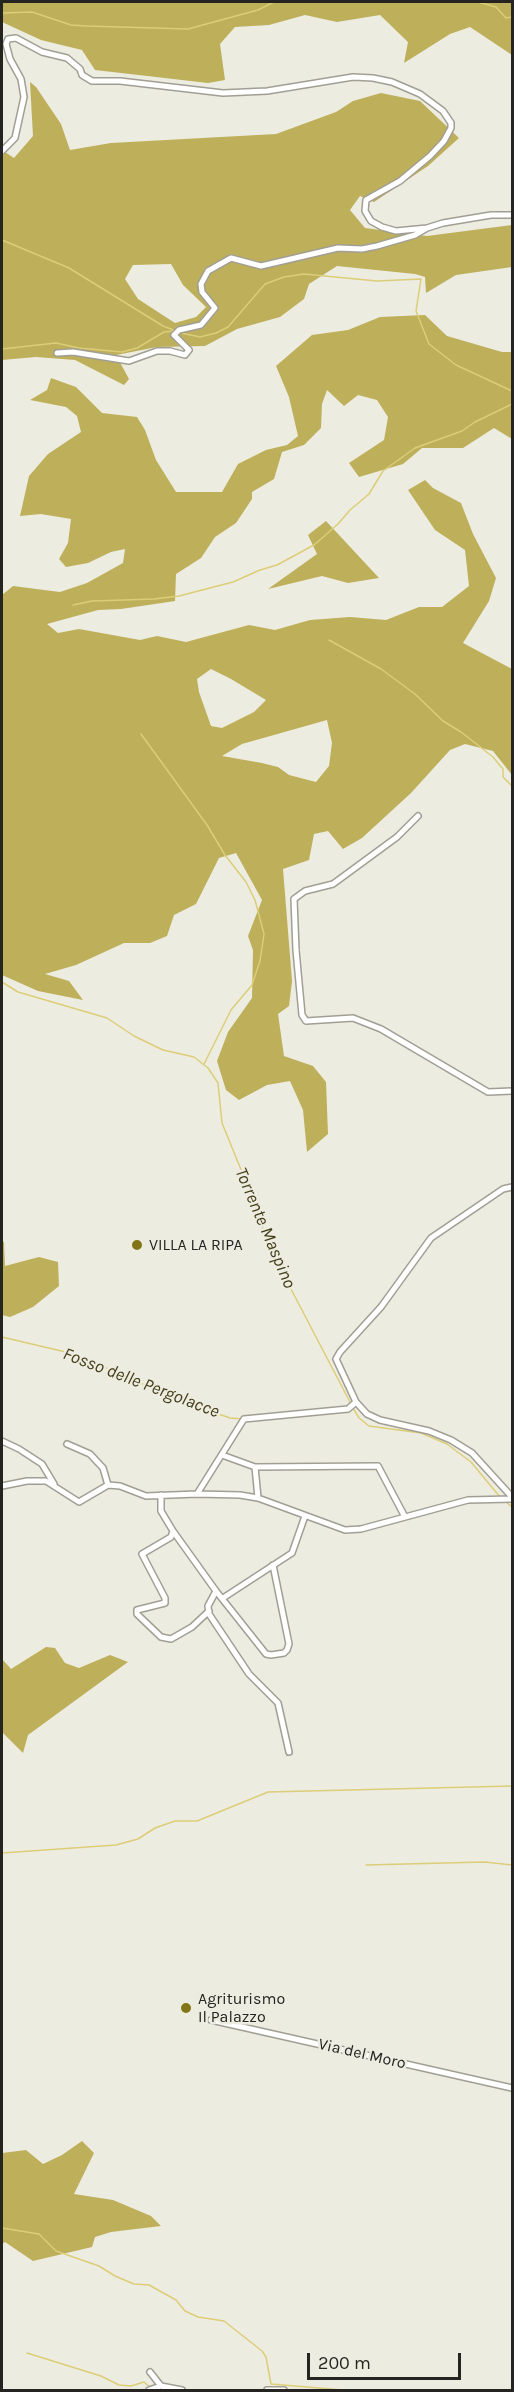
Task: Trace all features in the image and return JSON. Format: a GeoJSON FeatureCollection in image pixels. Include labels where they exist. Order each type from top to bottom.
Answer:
{"type":"FeatureCollection","features":[{"type":"Feature","properties":{"kind":"street"},"geometry":{"type":"LineString","coordinates":[[2,151],[15,138],[24,97],[21,79],[6,44],[8,39],[16,38],[42,52],[67,58],[80,69],[82,75],[92,81],[120,81],[223,93],[267,91],[353,77],[373,78],[393,82],[420,94],[443,111],[451,123],[451,128],[444,141],[430,156],[400,181],[366,200],[365,211],[371,221],[396,231],[427,228],[491,215],[513,215]]}},
{"type":"Feature","properties":{"kind":"street"},"geometry":{"type":"LineString","coordinates":[[57,353],[73,352],[129,361],[157,351],[170,351],[185,355],[189,350],[174,335],[179,330],[201,326],[215,308],[202,292],[201,284],[208,271],[218,264],[231,258],[261,266],[338,248],[362,249],[415,235],[427,228]]}},
{"type":"Feature","properties":{"kind":"street"},"geometry":{"type":"LineString","coordinates":[[418,816],[397,837],[333,884],[304,891],[294,899],[302,1015],[306,1021],[353,1018],[381,1029],[488,1092],[513,1091]]}},
{"type":"Feature","properties":{"kind":"street"},"geometry":{"type":"LineString","coordinates":[[513,1187],[503,1189],[431,1238],[381,1307],[336,1359],[356,1402],[367,1414],[380,1420],[429,1431],[451,1440],[472,1453],[513,1498]]}},
{"type":"Feature","properties":{"kind":"street"},"geometry":{"type":"LineString","coordinates":[[197,1494],[244,1419],[348,1409],[356,1402]]}},
{"type":"Feature","properties":{"kind":"street"},"geometry":{"type":"LineString","coordinates":[[2,1441],[42,1464],[55,1485]]}},
{"type":"Feature","properties":{"kind":"street"},"geometry":{"type":"LineString","coordinates":[[67,1444],[90,1454],[103,1468],[108,1485]]}},
{"type":"Feature","properties":{"kind":"street"},"geometry":{"type":"LineString","coordinates":[[222,1455],[255,1467],[378,1466],[405,1517]]}},
{"type":"Feature","properties":{"kind":"street"},"geometry":{"type":"LineString","coordinates":[[255,1467],[258,1498]]}},
{"type":"Feature","properties":{"kind":"street"},"geometry":{"type":"LineString","coordinates":[[2,1486],[27,1481],[46,1481],[79,1502],[108,1485],[120,1486],[146,1496],[240,1495],[258,1498],[345,1530],[361,1529],[468,1500],[513,1498]]}},
{"type":"Feature","properties":{"kind":"street"},"geometry":{"type":"LineString","coordinates":[[161,1495],[161,1511],[173,1531],[216,1592],[266,1654],[284,1653],[289,1644],[273,1565]]}},
{"type":"Feature","properties":{"kind":"street"},"geometry":{"type":"LineString","coordinates":[[223,1598],[292,1553],[305,1516]]}},
{"type":"Feature","properties":{"kind":"street"},"geometry":{"type":"LineString","coordinates":[[173,1531],[171,1537],[142,1554],[165,1598],[165,1603],[137,1610],[137,1614],[161,1637],[171,1639],[192,1627],[209,1611]]}},
{"type":"Feature","properties":{"kind":"street"},"geometry":{"type":"LineString","coordinates":[[216,1592],[208,1606],[209,1611],[249,1674],[278,1703],[289,1752]]}},
{"type":"Feature","properties":{"kind":"street","name":"Via del Moro"},"geometry":{"type":"LineString","coordinates":[[211,2020],[513,2088]]}},
{"type":"Feature","properties":{"kind":"street"},"geometry":{"type":"LineString","coordinates":[[150,2372],[161,2386]]}},
{"type":"Feature","properties":{"kind":"street"},"geometry":{"type":"LineString","coordinates":[[149,2391],[161,2386],[182,2391]]}},
{"type":"Feature","properties":{"kind":"street"},"geometry":{"type":"LineString","coordinates":[[267,2391],[284,2391]]}},
{"type":"Feature","properties":{"kind":"shaded area"},"geometry":{"type":"Polygon","coordinates":[[[2,2],[512,2],[512,55],[470,27],[450,34],[404,63],[408,42],[380,15],[337,22],[305,15],[269,25],[235,27],[220,44],[225,80],[208,83],[95,70],[82,50],[41,40],[2,22],[2,2]]]}},
{"type":"Feature","properties":{"kind":"shaded area"},"geometry":{"type":"Polygon","coordinates":[[[30,82],[36,87],[61,124],[70,150],[111,143],[276,134],[336,112],[353,101],[381,93],[420,101],[459,138],[428,166],[374,202],[360,196],[350,210],[365,228],[427,236],[512,225],[512,267],[456,275],[426,293],[425,277],[337,266],[309,284],[304,299],[280,317],[237,329],[205,346],[157,347],[116,355],[129,379],[124,385],[75,360],[36,357],[2,360],[2,150],[14,158],[33,136],[30,82]],[[171,264],[133,265],[125,279],[138,299],[175,323],[196,317],[206,307],[183,285],[171,264]]]}},
{"type":"Feature","properties":{"kind":"shaded area"},"geometry":{"type":"Polygon","coordinates":[[[425,315],[447,336],[502,352],[512,352],[512,439],[494,428],[463,448],[422,448],[403,464],[359,477],[349,463],[384,440],[388,417],[377,400],[358,395],[344,406],[327,390],[322,404],[321,428],[304,445],[282,452],[274,479],[252,492],[252,499],[236,523],[215,537],[201,558],[176,574],[175,601],[98,610],[47,624],[58,633],[79,629],[140,640],[157,636],[186,642],[249,625],[275,630],[310,620],[350,617],[386,620],[419,607],[442,607],[469,586],[465,550],[435,530],[408,490],[425,480],[433,488],[461,503],[473,534],[496,578],[489,601],[463,643],[512,669],[512,775],[493,751],[465,744],[450,750],[411,793],[362,838],[343,849],[328,831],[314,834],[309,860],[283,869],[292,981],[289,1006],[278,1014],[284,1056],[313,1066],[326,1082],[328,1134],[307,1152],[303,1110],[290,1081],[267,1085],[239,1100],[226,1090],[217,1061],[228,1032],[252,998],[253,950],[248,936],[262,900],[236,853],[219,858],[196,904],[174,915],[167,936],[150,943],[124,943],[76,965],[45,974],[69,981],[83,1000],[38,991],[2,975],[2,595],[13,586],[60,592],[87,583],[123,563],[125,549],[111,552],[88,563],[66,567],[59,559],[68,543],[71,519],[41,514],[20,516],[29,476],[48,454],[81,432],[77,416],[66,407],[30,400],[47,390],[51,378],[76,387],[102,413],[137,417],[145,430],[156,460],[176,492],[222,492],[238,464],[266,450],[287,445],[298,436],[289,397],[276,366],[312,335],[348,330],[380,317],[425,315]],[[211,669],[197,679],[211,726],[222,728],[254,712],[266,700],[231,679],[211,669]],[[327,720],[242,744],[222,756],[278,767],[289,775],[316,782],[329,766],[332,743],[327,720]]]}},
{"type":"Feature","properties":{"kind":"shaded area"},"geometry":{"type":"Polygon","coordinates":[[[326,521],[379,578],[348,583],[322,576],[268,589],[317,554],[308,535],[326,521]]]}},
{"type":"Feature","properties":{"kind":"shaded area"},"geometry":{"type":"Polygon","coordinates":[[[2,1241],[4,1242],[5,1266],[39,1257],[58,1262],[59,1286],[33,1307],[10,1317],[2,1315],[2,1241]]]}},
{"type":"Feature","properties":{"kind":"shaded area"},"geometry":{"type":"Polygon","coordinates":[[[46,1647],[55,1648],[65,1663],[79,1668],[110,1655],[128,1662],[28,1735],[23,1753],[2,1732],[2,1659],[11,1669],[46,1647]]]}},
{"type":"Feature","properties":{"kind":"shaded area"},"geometry":{"type":"Polygon","coordinates":[[[82,2141],[94,2153],[74,2194],[113,2200],[151,2216],[161,2226],[111,2232],[95,2237],[92,2247],[33,2261],[5,2242],[2,2244],[2,2153],[26,2150],[43,2164],[62,2155],[82,2141]]]}},
{"type":"Feature","properties":{"kind":"waterway"},"geometry":{"type":"LineString","coordinates":[[2,13],[32,12],[71,25],[188,29],[258,10],[274,2]]}},
{"type":"Feature","properties":{"kind":"waterway"},"geometry":{"type":"LineString","coordinates":[[478,2],[496,7],[506,18],[512,17]]}},
{"type":"Feature","properties":{"kind":"waterway"},"geometry":{"type":"LineString","coordinates":[[2,240],[69,268],[163,326],[176,331]]}},
{"type":"Feature","properties":{"kind":"waterway"},"geometry":{"type":"LineString","coordinates":[[181,333],[200,337],[228,327],[265,284],[284,277],[304,274],[377,281],[421,279],[416,311],[429,344],[456,365],[512,391]]}},
{"type":"Feature","properties":{"kind":"waterway"},"geometry":{"type":"LineString","coordinates":[[2,349],[56,343],[79,348],[122,352],[137,348],[164,332],[174,331]]}},
{"type":"Feature","properties":{"kind":"waterway"},"geometry":{"type":"LineString","coordinates":[[73,605],[92,601],[179,596],[233,582],[277,565],[314,545],[369,494],[383,471],[415,448],[462,431],[512,404]]}},
{"type":"Feature","properties":{"kind":"waterway"},"geometry":{"type":"LineString","coordinates":[[329,640],[381,669],[415,694],[443,721],[493,757],[503,769],[503,777],[512,786]]}},
{"type":"Feature","properties":{"kind":"waterway"},"geometry":{"type":"LineString","coordinates":[[141,734],[246,882],[255,900],[264,934],[260,961],[252,985],[231,1010],[204,1064]]}},
{"type":"Feature","properties":{"kind":"waterway","name":"Torrente Maspino"},"geometry":{"type":"LineString","coordinates":[[2,982],[18,992],[107,1018],[134,1036],[163,1050],[194,1057],[208,1068],[218,1083],[222,1123],[244,1177],[250,1201],[292,1291],[351,1404]]}},
{"type":"Feature","properties":{"kind":"waterway","name":"Fosso delle Pergolacce"},"geometry":{"type":"LineString","coordinates":[[2,1337],[74,1354],[184,1402],[230,1418],[243,1419]]}},
{"type":"Feature","properties":{"kind":"waterway","name":"Torrente Maspino"},"geometry":{"type":"LineString","coordinates":[[353,1408],[359,1418],[369,1426],[421,1433],[447,1444],[471,1462],[500,1497]]}},
{"type":"Feature","properties":{"kind":"waterway","name":"Torrente Maspino"},"geometry":{"type":"LineString","coordinates":[[506,1502],[512,1507]]}},
{"type":"Feature","properties":{"kind":"waterway"},"geometry":{"type":"LineString","coordinates":[[2,1853],[116,1845],[138,1839],[155,1828],[175,1821],[197,1821],[268,1792],[512,1786]]}},
{"type":"Feature","properties":{"kind":"waterway"},"geometry":{"type":"LineString","coordinates":[[366,1865],[485,1862],[512,1865]]}},
{"type":"Feature","properties":{"kind":"waterway"},"geometry":{"type":"LineString","coordinates":[[2,2228],[39,2234],[56,2251],[99,2266],[134,2284],[149,2285],[176,2300],[185,2311],[198,2317],[224,2321],[262,2351],[266,2357],[271,2384],[343,2390]]}},
{"type":"Feature","properties":{"kind":"waterway"},"geometry":{"type":"LineString","coordinates":[[27,2353],[101,2376],[119,2385],[131,2386],[144,2382],[150,2387]]}},
{"type":"Feature","properties":{"kind":"place","name":"VILLA LA RIPA"},"geometry":{"type":"Point","coordinates":[137,1245]}},
{"type":"Feature","properties":{"kind":"place","name":"Agriturismo Il Palazzo"},"geometry":{"type":"Point","coordinates":[186,2008]}}]}
